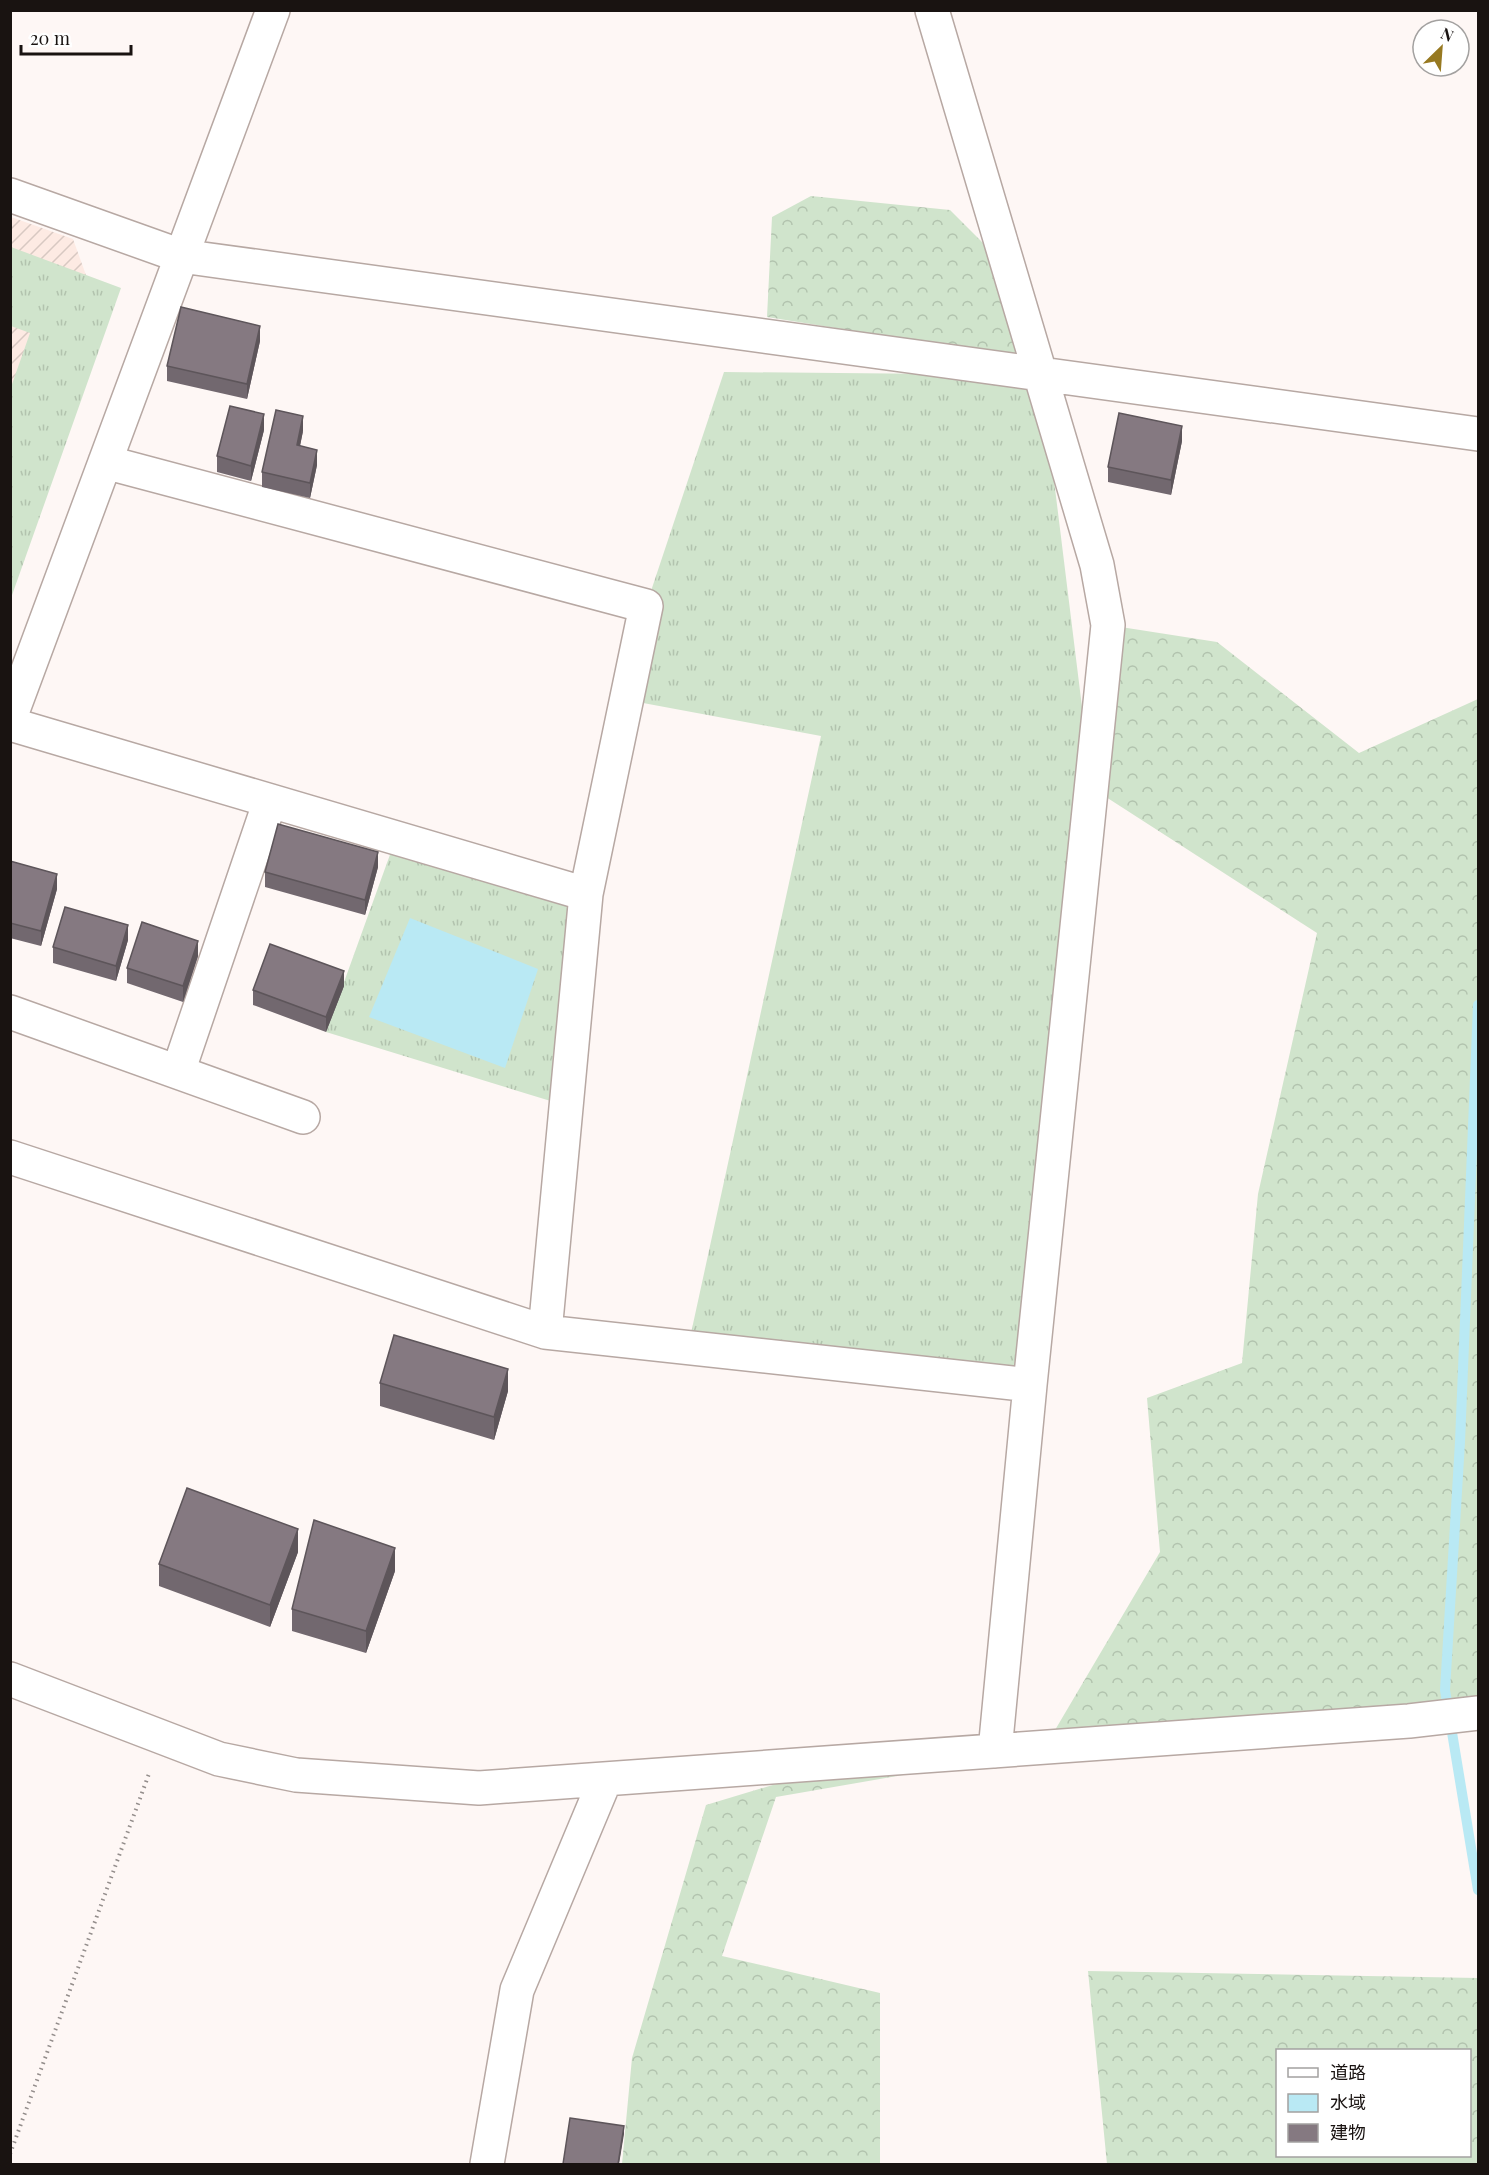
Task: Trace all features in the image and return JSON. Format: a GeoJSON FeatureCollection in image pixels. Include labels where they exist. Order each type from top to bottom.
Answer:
{"type":"FeatureCollection","features":[{"type":"Feature","properties":{"kind":"street"},"geometry":{"type":"LineString","coordinates":[[10,718],[273,10]]}},
{"type":"Feature","properties":{"kind":"street"},"geometry":{"type":"LineString","coordinates":[[932,10],[1097,565],[1108,624],[995,1751]]}},
{"type":"Feature","properties":{"kind":"street"},"geometry":{"type":"LineString","coordinates":[[10,195],[181,256],[1478,434],[1479,427]]}},
{"type":"Feature","properties":{"kind":"street"},"geometry":{"type":"LineString","coordinates":[[105,462],[646,606],[586,894],[545,1332]]}},
{"type":"Feature","properties":{"kind":"street"},"geometry":{"type":"LineString","coordinates":[[10,724],[586,894]]}},
{"type":"Feature","properties":{"kind":"street"},"geometry":{"type":"LineString","coordinates":[[178,1072],[270,801]]}},
{"type":"Feature","properties":{"kind":"street"},"geometry":{"type":"LineString","coordinates":[[10,1012],[303,1117]]}},
{"type":"Feature","properties":{"kind":"street"},"geometry":{"type":"LineString","coordinates":[[10,1157],[545,1332],[1030,1385]]}},
{"type":"Feature","properties":{"kind":"street"},"geometry":{"type":"LineString","coordinates":[[10,1679],[219,1759],[296,1775],[479,1788],[1409,1721],[1479,1713]]}},
{"type":"Feature","properties":{"kind":"street"},"geometry":{"type":"LineString","coordinates":[[487,2164],[517,1990],[605,1780]]}},
{"type":"Feature","properties":{"kind":"path"},"geometry":{"type":"LineString","coordinates":[[10,2154],[163,1737]]}},
{"type":"Feature","properties":{"kind":"shaded area"},"geometry":{"type":"Polygon","coordinates":[[[11,217],[73,239],[101,317],[11,561],[11,217]]]}},
{"type":"Feature","properties":{"kind":"green space"},"geometry":{"type":"Polygon","coordinates":[[[811,196],[950,210],[1009,269],[1016,357],[767,317],[772,217],[811,196]]]}},
{"type":"Feature","properties":{"kind":"green space"},"geometry":{"type":"Polygon","coordinates":[[[11,247],[121,288],[11,598],[11,387],[30,333],[11,326],[11,247]]]}},
{"type":"Feature","properties":{"kind":"green space"},"geometry":{"type":"Polygon","coordinates":[[[724,372],[1041,375],[1092,788],[1030,1385],[688,1347],[821,736],[627,700],[646,606],[724,372]]]}},
{"type":"Feature","properties":{"kind":"green space"},"geometry":{"type":"Polygon","coordinates":[[[1108,625],[1217,642],[1359,753],[1478,699],[1478,1706],[1082,1744],[776,1797],[722,1956],[880,1993],[880,2164],[622,2164],[632,2058],[706,1805],[816,1772],[1045,1747],[1160,1552],[1147,1398],[1242,1363],[1258,1194],[1317,933],[1092,788],[1108,625]]]}},
{"type":"Feature","properties":{"kind":"green space"},"geometry":{"type":"Polygon","coordinates":[[[396,838],[586,894],[567,1106],[326,1032],[396,838]]]}},
{"type":"Feature","properties":{"kind":"green space"},"geometry":{"type":"Polygon","coordinates":[[[1088,1971],[1478,1978],[1478,2164],[1107,2164],[1088,1971]]]}},
{"type":"Feature","properties":{"kind":"water"},"geometry":{"type":"Polygon","coordinates":[[[410,918],[538,969],[505,1068],[369,1017],[410,918]]]}},
{"type":"Feature","properties":{"kind":"building"},"geometry":{"type":"Polygon","coordinates":[[[181,307],[260,326],[247,384],[167,366],[181,307]]]}},
{"type":"Feature","properties":{"kind":"building"},"geometry":{"type":"Polygon","coordinates":[[[230,406],[264,414],[251,466],[217,456],[230,406]]]}},
{"type":"Feature","properties":{"kind":"building"},"geometry":{"type":"Polygon","coordinates":[[[276,410],[303,416],[297,445],[317,450],[310,483],[262,472],[276,410]]]}},
{"type":"Feature","properties":{"kind":"building"},"geometry":{"type":"Polygon","coordinates":[[[1119,413],[1182,426],[1171,480],[1108,467],[1119,413]]]}},
{"type":"Feature","properties":{"kind":"building"},"geometry":{"type":"Polygon","coordinates":[[[278,824],[378,852],[365,900],[265,872],[278,824]]]}},
{"type":"Feature","properties":{"kind":"building"},"geometry":{"type":"Polygon","coordinates":[[[10,861],[57,874],[41,931],[10,923],[10,861]]]}},
{"type":"Feature","properties":{"kind":"building"},"geometry":{"type":"Polygon","coordinates":[[[65,907],[128,925],[116,966],[53,947],[65,907]]]}},
{"type":"Feature","properties":{"kind":"building"},"geometry":{"type":"Polygon","coordinates":[[[142,922],[198,941],[183,986],[127,968],[142,922]]]}},
{"type":"Feature","properties":{"kind":"building"},"geometry":{"type":"Polygon","coordinates":[[[270,944],[344,971],[326,1017],[253,990],[270,944]]]}},
{"type":"Feature","properties":{"kind":"building"},"geometry":{"type":"Polygon","coordinates":[[[394,1335],[508,1369],[494,1417],[380,1383],[394,1335]]]}},
{"type":"Feature","properties":{"kind":"building"},"geometry":{"type":"Polygon","coordinates":[[[187,1488],[298,1529],[270,1605],[159,1564],[187,1488]]]}},
{"type":"Feature","properties":{"kind":"building"},"geometry":{"type":"Polygon","coordinates":[[[314,1520],[395,1548],[366,1631],[292,1609],[314,1520]]]}},
{"type":"Feature","properties":{"kind":"building"},"geometry":{"type":"Polygon","coordinates":[[[570,2118],[624,2126],[618,2164],[563,2164],[570,2118]]]}},
{"type":"Feature","properties":{"kind":"waterway"},"geometry":{"type":"LineString","coordinates":[[1478,1005],[1460,1442],[1445,1690],[1478,1890]]}}]}
